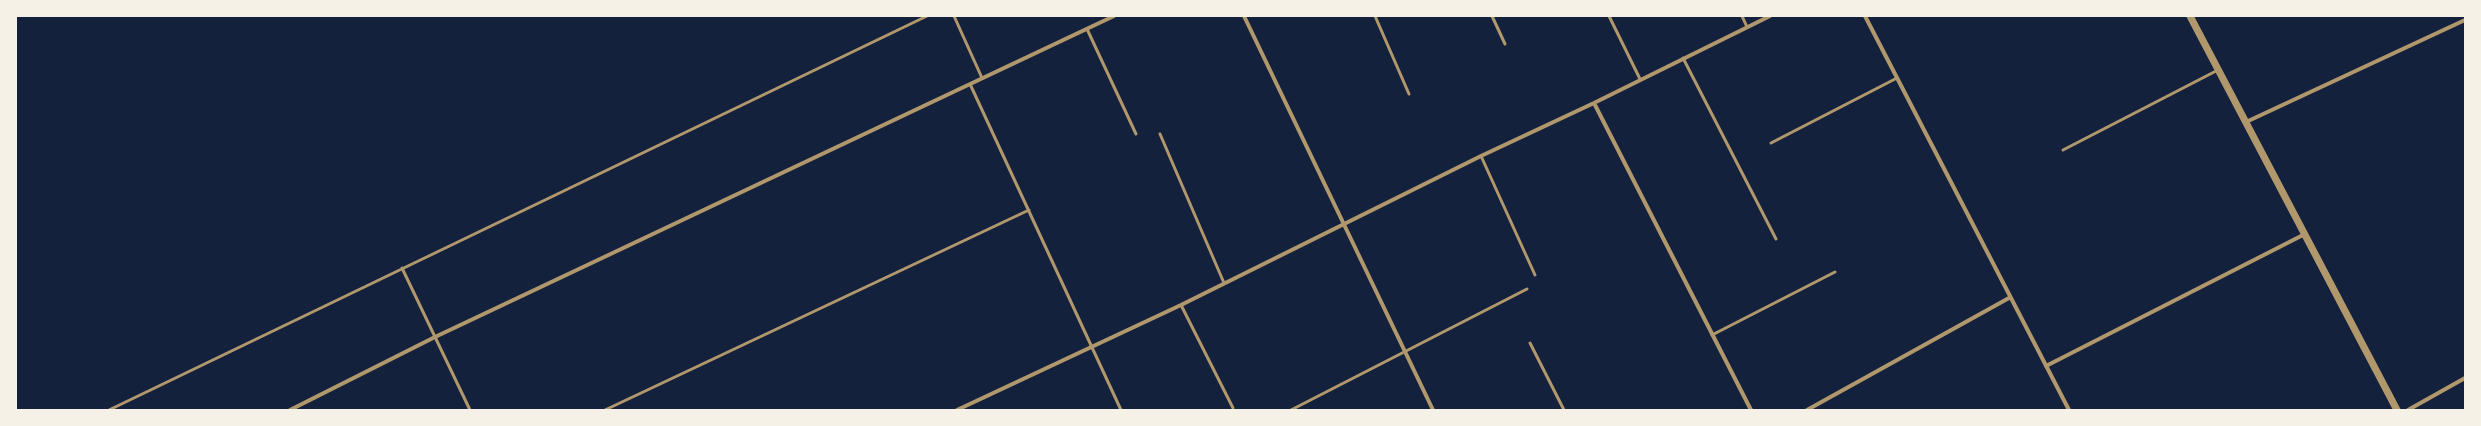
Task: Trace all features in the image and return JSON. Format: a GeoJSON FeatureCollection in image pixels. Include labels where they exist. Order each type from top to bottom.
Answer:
{"type":"FeatureCollection","features":[{"type":"Feature","properties":{"kind":"street"},"geometry":{"type":"LineString","coordinates":[[290,410],[435,337],[1114,16]]}},
{"type":"Feature","properties":{"kind":"street"},"geometry":{"type":"LineString","coordinates":[[1244,16],[1433,410]]}},
{"type":"Feature","properties":{"kind":"street"},"geometry":{"type":"LineString","coordinates":[[956,410],[1181,304],[1770,16]]}},
{"type":"Feature","properties":{"kind":"street"},"geometry":{"type":"LineString","coordinates":[[1866,16],[2009,298],[2069,410]]}},
{"type":"Feature","properties":{"kind":"street"},"geometry":{"type":"LineString","coordinates":[[2190,16],[2397,410]]}},
{"type":"Feature","properties":{"kind":"street"},"geometry":{"type":"LineString","coordinates":[[2246,122],[2465,20]]}},
{"type":"Feature","properties":{"kind":"street"},"geometry":{"type":"LineString","coordinates":[[1594,103],[1751,410]]}},
{"type":"Feature","properties":{"kind":"street"},"geometry":{"type":"LineString","coordinates":[[2046,366],[2305,234]]}},
{"type":"Feature","properties":{"kind":"street"},"geometry":{"type":"LineString","coordinates":[[1808,410],[2009,298]]}},
{"type":"Feature","properties":{"kind":"street"},"geometry":{"type":"LineString","coordinates":[[2408,410],[2465,378]]}},
{"type":"Feature","properties":{"kind":"lane"},"geometry":{"type":"LineString","coordinates":[[109,410],[926,16]]}},
{"type":"Feature","properties":{"kind":"lane"},"geometry":{"type":"LineString","coordinates":[[954,16],[982,78]]}},
{"type":"Feature","properties":{"kind":"lane"},"geometry":{"type":"LineString","coordinates":[[1375,16],[1409,94]]}},
{"type":"Feature","properties":{"kind":"lane"},"geometry":{"type":"LineString","coordinates":[[1492,16],[1505,44]]}},
{"type":"Feature","properties":{"kind":"lane"},"geometry":{"type":"LineString","coordinates":[[1609,16],[1640,79]]}},
{"type":"Feature","properties":{"kind":"lane"},"geometry":{"type":"LineString","coordinates":[[1742,16],[1747,27]]}},
{"type":"Feature","properties":{"kind":"lane"},"geometry":{"type":"LineString","coordinates":[[1087,29],[1136,134]]}},
{"type":"Feature","properties":{"kind":"lane"},"geometry":{"type":"LineString","coordinates":[[1683,58],[1776,239]]}},
{"type":"Feature","properties":{"kind":"lane"},"geometry":{"type":"LineString","coordinates":[[2063,150],[2218,70]]}},
{"type":"Feature","properties":{"kind":"lane"},"geometry":{"type":"LineString","coordinates":[[1771,143],[1897,78]]}},
{"type":"Feature","properties":{"kind":"lane"},"geometry":{"type":"LineString","coordinates":[[970,84],[1121,410]]}},
{"type":"Feature","properties":{"kind":"lane"},"geometry":{"type":"LineString","coordinates":[[1160,134],[1224,283]]}},
{"type":"Feature","properties":{"kind":"lane"},"geometry":{"type":"LineString","coordinates":[[1481,156],[1536,275]]}},
{"type":"Feature","properties":{"kind":"lane"},"geometry":{"type":"LineString","coordinates":[[605,410],[1028,210]]}},
{"type":"Feature","properties":{"kind":"lane"},"geometry":{"type":"LineString","coordinates":[[402,268],[470,410]]}},
{"type":"Feature","properties":{"kind":"lane"},"geometry":{"type":"LineString","coordinates":[[1712,335],[1835,272]]}},
{"type":"Feature","properties":{"kind":"lane"},"geometry":{"type":"LineString","coordinates":[[1291,410],[1527,289]]}},
{"type":"Feature","properties":{"kind":"lane"},"geometry":{"type":"LineString","coordinates":[[1181,304],[1233,408]]}},
{"type":"Feature","properties":{"kind":"lane"},"geometry":{"type":"LineString","coordinates":[[1530,343],[1564,410]]}}]}
